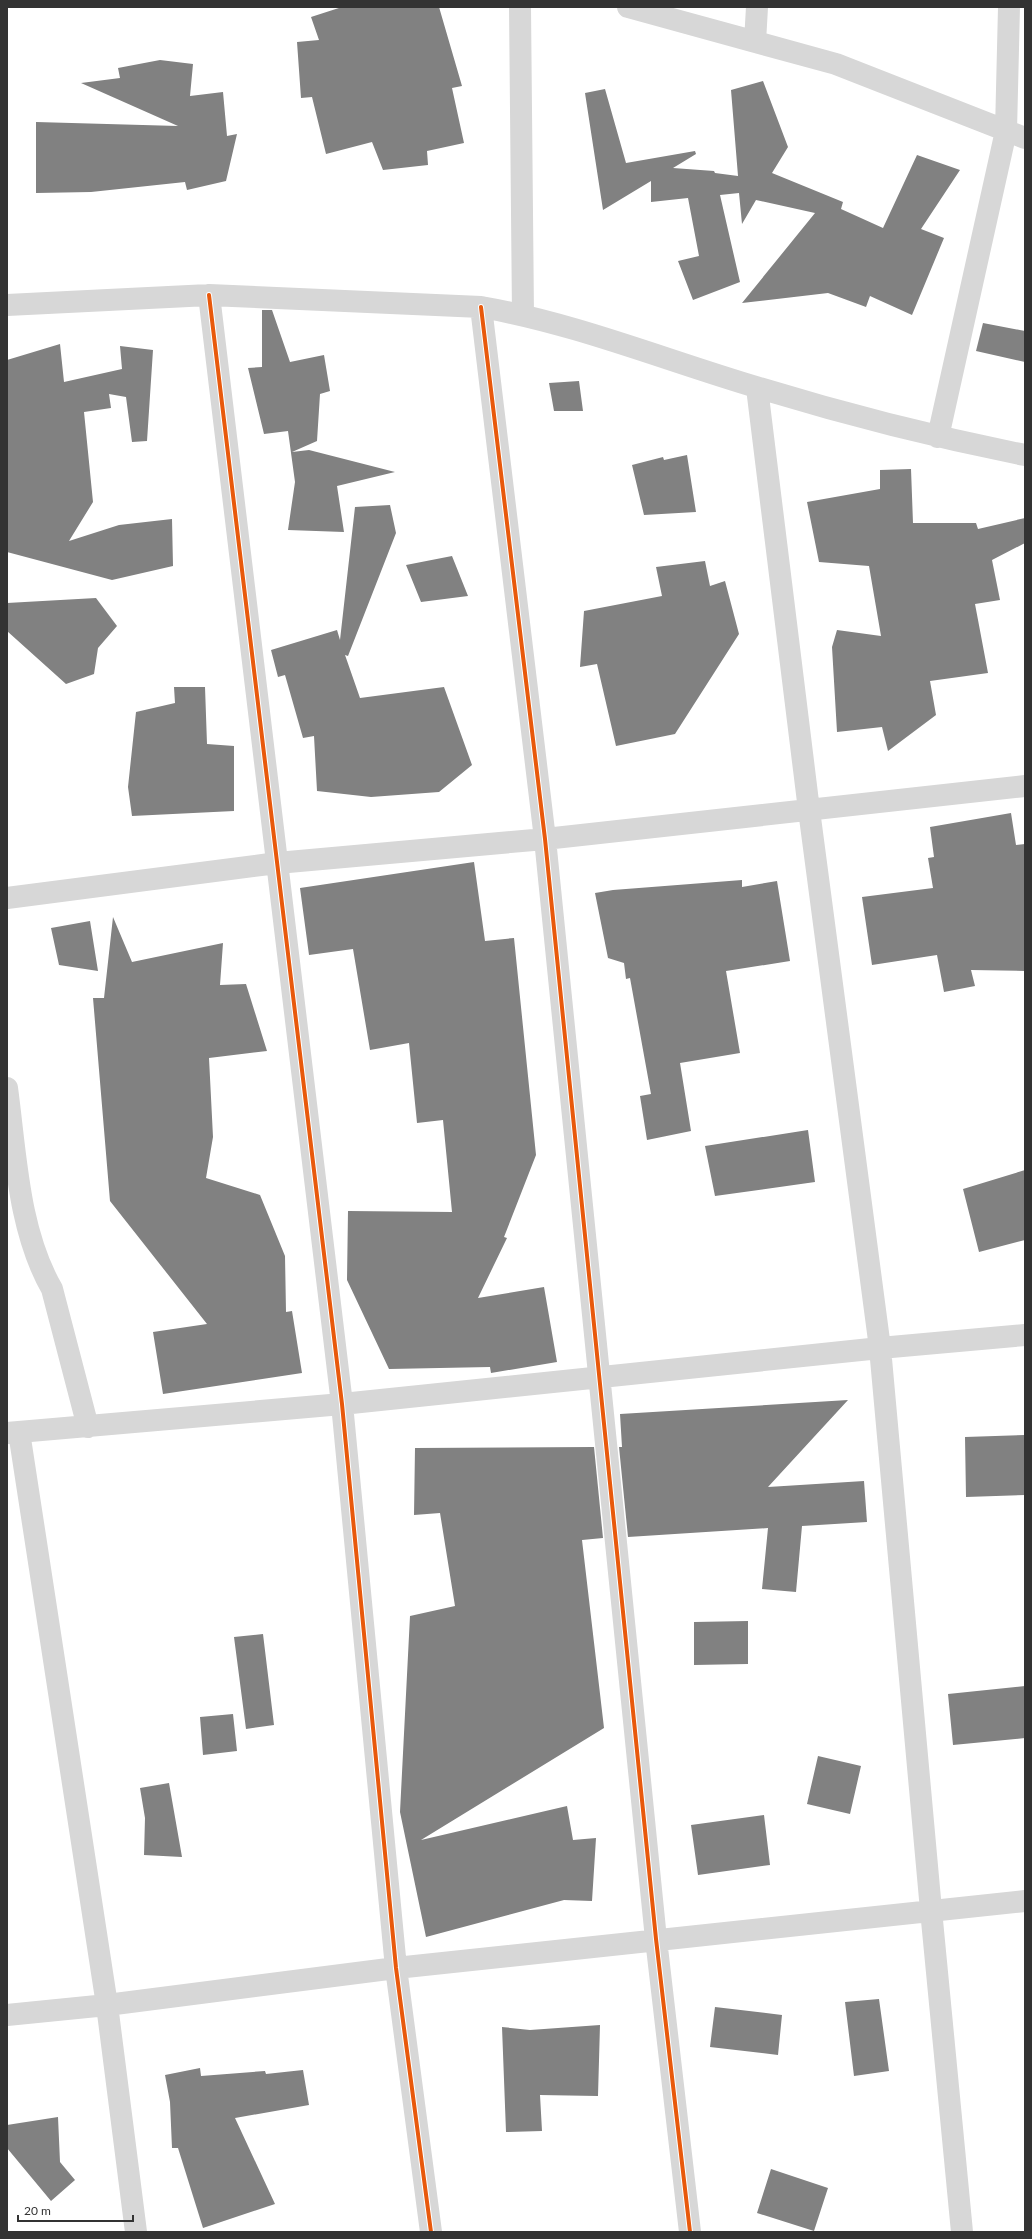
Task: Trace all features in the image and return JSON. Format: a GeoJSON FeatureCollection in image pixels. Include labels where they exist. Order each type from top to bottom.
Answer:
{"type":"FeatureCollection","features":[{"type":"Feature","properties":{"kind":"street"},"geometry":{"type":"LineString","coordinates":[[520,7],[523,315]]}},
{"type":"Feature","properties":{"kind":"street"},"geometry":{"type":"LineString","coordinates":[[628,7],[836,64],[1015,134]]}},
{"type":"Feature","properties":{"kind":"street"},"geometry":{"type":"LineString","coordinates":[[755,42],[757,7]]}},
{"type":"Feature","properties":{"kind":"street"},"geometry":{"type":"LineString","coordinates":[[938,437],[1015,134],[1009,7]]}},
{"type":"Feature","properties":{"kind":"street"},"geometry":{"type":"LineString","coordinates":[[7,305],[209,295],[481,307],[523,315],[757,388],[938,437],[1025,455]]}},
{"type":"Feature","properties":{"kind":"street"},"geometry":{"type":"LineString","coordinates":[[209,295],[342,1404],[396,1968],[431,2232]]}},
{"type":"Feature","properties":{"kind":"street"},"geometry":{"type":"LineString","coordinates":[[481,307],[545,839],[656,1939],[690,2232]]}},
{"type":"Feature","properties":{"kind":"street"},"geometry":{"type":"LineString","coordinates":[[757,388],[809,810],[880,1348],[962,2232]]}},
{"type":"Feature","properties":{"kind":"street"},"geometry":{"type":"LineString","coordinates":[[7,898],[277,864],[545,839],[1025,786]]}},
{"type":"Feature","properties":{"kind":"street"},"geometry":{"type":"LineString","coordinates":[[7,1088],[25,1216],[45,1276],[52,1289],[88,1427]]}},
{"type":"Feature","properties":{"kind":"street"},"geometry":{"type":"LineString","coordinates":[[136,2232],[107,2004],[13,1432],[88,1427],[342,1404],[880,1348],[1025,1335]]}},
{"type":"Feature","properties":{"kind":"street"},"geometry":{"type":"LineString","coordinates":[[7,2015],[396,1968],[656,1939],[1025,1901]]}},
{"type":"Feature","properties":{"kind":"building"},"geometry":{"type":"Polygon","coordinates":[[[342,7],[439,7],[462,86],[452,88],[464,143],[427,151],[428,165],[383,170],[372,142],[326,154],[312,97],[301,98],[297,42],[319,40],[311,17],[342,7]]]}},
{"type":"Feature","properties":{"kind":"building"},"geometry":{"type":"Polygon","coordinates":[[[160,60],[193,64],[190,96],[223,92],[227,136],[237,134],[226,181],[187,190],[185,182],[91,192],[36,193],[36,122],[178,126],[81,83],[120,78],[118,68],[160,60]]]}},
{"type":"Feature","properties":{"kind":"building"},"geometry":{"type":"Polygon","coordinates":[[[763,81],[788,147],[772,173],[843,202],[841,209],[883,228],[917,155],[960,170],[921,229],[944,238],[912,315],[870,296],[866,307],[828,293],[742,303],[815,213],[756,200],[742,224],[739,193],[720,195],[740,282],[693,300],[678,261],[699,256],[688,198],[651,202],[651,181],[603,210],[585,93],[605,89],[626,163],[695,151],[696,154],[673,168],[714,171],[715,173],[738,176],[731,90],[763,81]]]}},
{"type":"Feature","properties":{"kind":"building"},"geometry":{"type":"Polygon","coordinates":[[[262,310],[272,310],[290,362],[324,355],[330,391],[320,394],[317,441],[292,452],[309,450],[395,472],[337,486],[344,532],[288,530],[295,482],[288,431],[264,434],[248,368],[262,367],[262,310]]]}},
{"type":"Feature","properties":{"kind":"building"},"geometry":{"type":"Polygon","coordinates":[[[983,323],[1025,331],[1025,362],[976,351],[983,323]]]}},
{"type":"Feature","properties":{"kind":"building"},"geometry":{"type":"Polygon","coordinates":[[[60,344],[64,382],[122,369],[120,346],[153,350],[147,441],[132,442],[126,397],[109,394],[111,408],[84,412],[93,502],[69,541],[119,525],[172,519],[173,566],[112,580],[7,552],[7,360],[60,344]]]}},
{"type":"Feature","properties":{"kind":"building"},"geometry":{"type":"Polygon","coordinates":[[[579,381],[583,411],[554,411],[549,383],[579,381]]]}},
{"type":"Feature","properties":{"kind":"building"},"geometry":{"type":"Polygon","coordinates":[[[687,455],[696,512],[644,515],[632,465],[663,457],[664,460],[687,455]]]}},
{"type":"Feature","properties":{"kind":"building"},"geometry":{"type":"Polygon","coordinates":[[[911,469],[913,523],[976,523],[978,529],[1025,518],[1025,543],[992,560],[1000,600],[975,604],[988,673],[930,681],[936,715],[888,751],[882,727],[837,732],[832,647],[837,630],[881,636],[869,566],[819,562],[807,502],[880,489],[880,470],[911,469]]]}},
{"type":"Feature","properties":{"kind":"building"},"geometry":{"type":"Polygon","coordinates":[[[390,505],[396,533],[348,656],[345,655],[360,698],[444,687],[472,765],[439,792],[371,797],[317,791],[314,736],[303,738],[285,675],[278,677],[271,650],[337,630],[340,640],[355,507],[390,505]]]}},
{"type":"Feature","properties":{"kind":"building"},"geometry":{"type":"Polygon","coordinates":[[[452,556],[468,596],[421,602],[406,565],[452,556]]]}},
{"type":"Feature","properties":{"kind":"building"},"geometry":{"type":"Polygon","coordinates":[[[705,561],[710,586],[725,581],[739,634],[675,734],[616,746],[597,664],[580,667],[584,611],[662,596],[656,567],[705,561]]]}},
{"type":"Feature","properties":{"kind":"building"},"geometry":{"type":"Polygon","coordinates":[[[96,598],[117,626],[98,648],[94,674],[66,684],[7,631],[7,603],[96,598]]]}},
{"type":"Feature","properties":{"kind":"building"},"geometry":{"type":"Polygon","coordinates":[[[174,687],[205,687],[207,744],[234,746],[234,811],[132,816],[128,787],[136,712],[175,703],[174,687]]]}},
{"type":"Feature","properties":{"kind":"building"},"geometry":{"type":"Polygon","coordinates":[[[1011,813],[1016,845],[1025,844],[1025,971],[971,970],[975,986],[944,992],[937,955],[872,965],[862,897],[933,888],[928,858],[934,857],[930,827],[1011,813]]]}},
{"type":"Feature","properties":{"kind":"building"},"geometry":{"type":"Polygon","coordinates":[[[474,862],[485,941],[514,938],[536,1155],[504,1237],[507,1238],[478,1298],[544,1287],[557,1362],[491,1373],[490,1367],[389,1369],[347,1280],[348,1211],[452,1212],[443,1120],[417,1123],[409,1043],[370,1050],[353,949],[309,955],[300,888],[474,862]]]}},
{"type":"Feature","properties":{"kind":"building"},"geometry":{"type":"Polygon","coordinates":[[[742,880],[742,887],[777,881],[790,961],[726,971],[740,1053],[680,1063],[691,1131],[647,1140],[640,1096],[651,1094],[630,978],[626,979],[624,963],[608,958],[595,893],[613,890],[742,880]]]}},
{"type":"Feature","properties":{"kind":"building"},"geometry":{"type":"Polygon","coordinates":[[[113,917],[132,962],[223,943],[220,985],[246,984],[267,1051],[209,1058],[213,1137],[206,1178],[260,1195],[285,1256],[286,1312],[292,1311],[302,1373],[163,1394],[153,1332],[207,1324],[110,1201],[93,998],[104,998],[113,917]]]}},
{"type":"Feature","properties":{"kind":"building"},"geometry":{"type":"Polygon","coordinates":[[[90,921],[98,971],[59,965],[51,928],[90,921]]]}},
{"type":"Feature","properties":{"kind":"building"},"geometry":{"type":"Polygon","coordinates":[[[808,1130],[815,1182],[715,1196],[705,1146],[808,1130]]]}},
{"type":"Feature","properties":{"kind":"building"},"geometry":{"type":"Polygon","coordinates":[[[1025,1170],[1025,1240],[979,1252],[963,1189],[1025,1170]]]}},
{"type":"Feature","properties":{"kind":"building"},"geometry":{"type":"Polygon","coordinates":[[[848,1400],[768,1487],[864,1481],[867,1522],[802,1526],[796,1592],[762,1589],[768,1528],[628,1537],[619,1447],[622,1447],[620,1414],[848,1400]]]}},
{"type":"Feature","properties":{"kind":"building"},"geometry":{"type":"Polygon","coordinates":[[[1025,1435],[1025,1495],[966,1497],[965,1437],[1025,1435]]]}},
{"type":"Feature","properties":{"kind":"building"},"geometry":{"type":"Polygon","coordinates":[[[594,1447],[603,1538],[582,1540],[604,1728],[421,1840],[567,1806],[573,1840],[596,1838],[592,1901],[564,1900],[426,1937],[400,1812],[410,1616],[455,1606],[440,1513],[414,1515],[415,1448],[594,1447]]]}},
{"type":"Feature","properties":{"kind":"building"},"geometry":{"type":"Polygon","coordinates":[[[748,1621],[748,1664],[694,1665],[694,1622],[748,1621]]]}},
{"type":"Feature","properties":{"kind":"building"},"geometry":{"type":"Polygon","coordinates":[[[263,1634],[274,1725],[246,1729],[234,1637],[263,1634]]]}},
{"type":"Feature","properties":{"kind":"building"},"geometry":{"type":"Polygon","coordinates":[[[1025,1686],[1025,1738],[953,1745],[948,1694],[1025,1686]]]}},
{"type":"Feature","properties":{"kind":"building"},"geometry":{"type":"Polygon","coordinates":[[[233,1714],[237,1751],[203,1755],[200,1717],[233,1714]]]}},
{"type":"Feature","properties":{"kind":"building"},"geometry":{"type":"Polygon","coordinates":[[[818,1756],[861,1766],[850,1814],[807,1804],[818,1756]]]}},
{"type":"Feature","properties":{"kind":"building"},"geometry":{"type":"Polygon","coordinates":[[[169,1783],[182,1857],[144,1855],[145,1818],[140,1788],[169,1783]]]}},
{"type":"Feature","properties":{"kind":"building"},"geometry":{"type":"Polygon","coordinates":[[[764,1815],[770,1865],[698,1875],[691,1825],[764,1815]]]}},
{"type":"Feature","properties":{"kind":"building"},"geometry":{"type":"Polygon","coordinates":[[[879,1999],[889,2071],[854,2076],[845,2002],[879,1999]]]}},
{"type":"Feature","properties":{"kind":"building"},"geometry":{"type":"Polygon","coordinates":[[[715,2007],[782,2015],[778,2055],[710,2047],[715,2007]]]}},
{"type":"Feature","properties":{"kind":"building"},"geometry":{"type":"Polygon","coordinates":[[[600,2025],[598,2096],[540,2095],[542,2131],[506,2132],[502,2027],[530,2030],[600,2025]]]}},
{"type":"Feature","properties":{"kind":"building"},"geometry":{"type":"Polygon","coordinates":[[[200,2068],[201,2076],[265,2071],[266,2074],[303,2070],[309,2105],[235,2118],[275,2204],[203,2228],[178,2148],[172,2148],[170,2102],[165,2075],[200,2068]]]}},
{"type":"Feature","properties":{"kind":"building"},"geometry":{"type":"Polygon","coordinates":[[[58,2117],[60,2162],[75,2180],[51,2201],[7,2148],[7,2125],[58,2117]]]}},
{"type":"Feature","properties":{"kind":"building"},"geometry":{"type":"Polygon","coordinates":[[[771,2169],[828,2188],[814,2231],[757,2213],[771,2169]]]}},
{"type":"Feature","properties":{"kind":"cycle path"},"geometry":{"type":"LineString","coordinates":[[209,295],[342,1404],[396,1968],[431,2232]]}},
{"type":"Feature","properties":{"kind":"cycle path"},"geometry":{"type":"LineString","coordinates":[[481,307],[545,839],[656,1939],[690,2232]]}}]}
